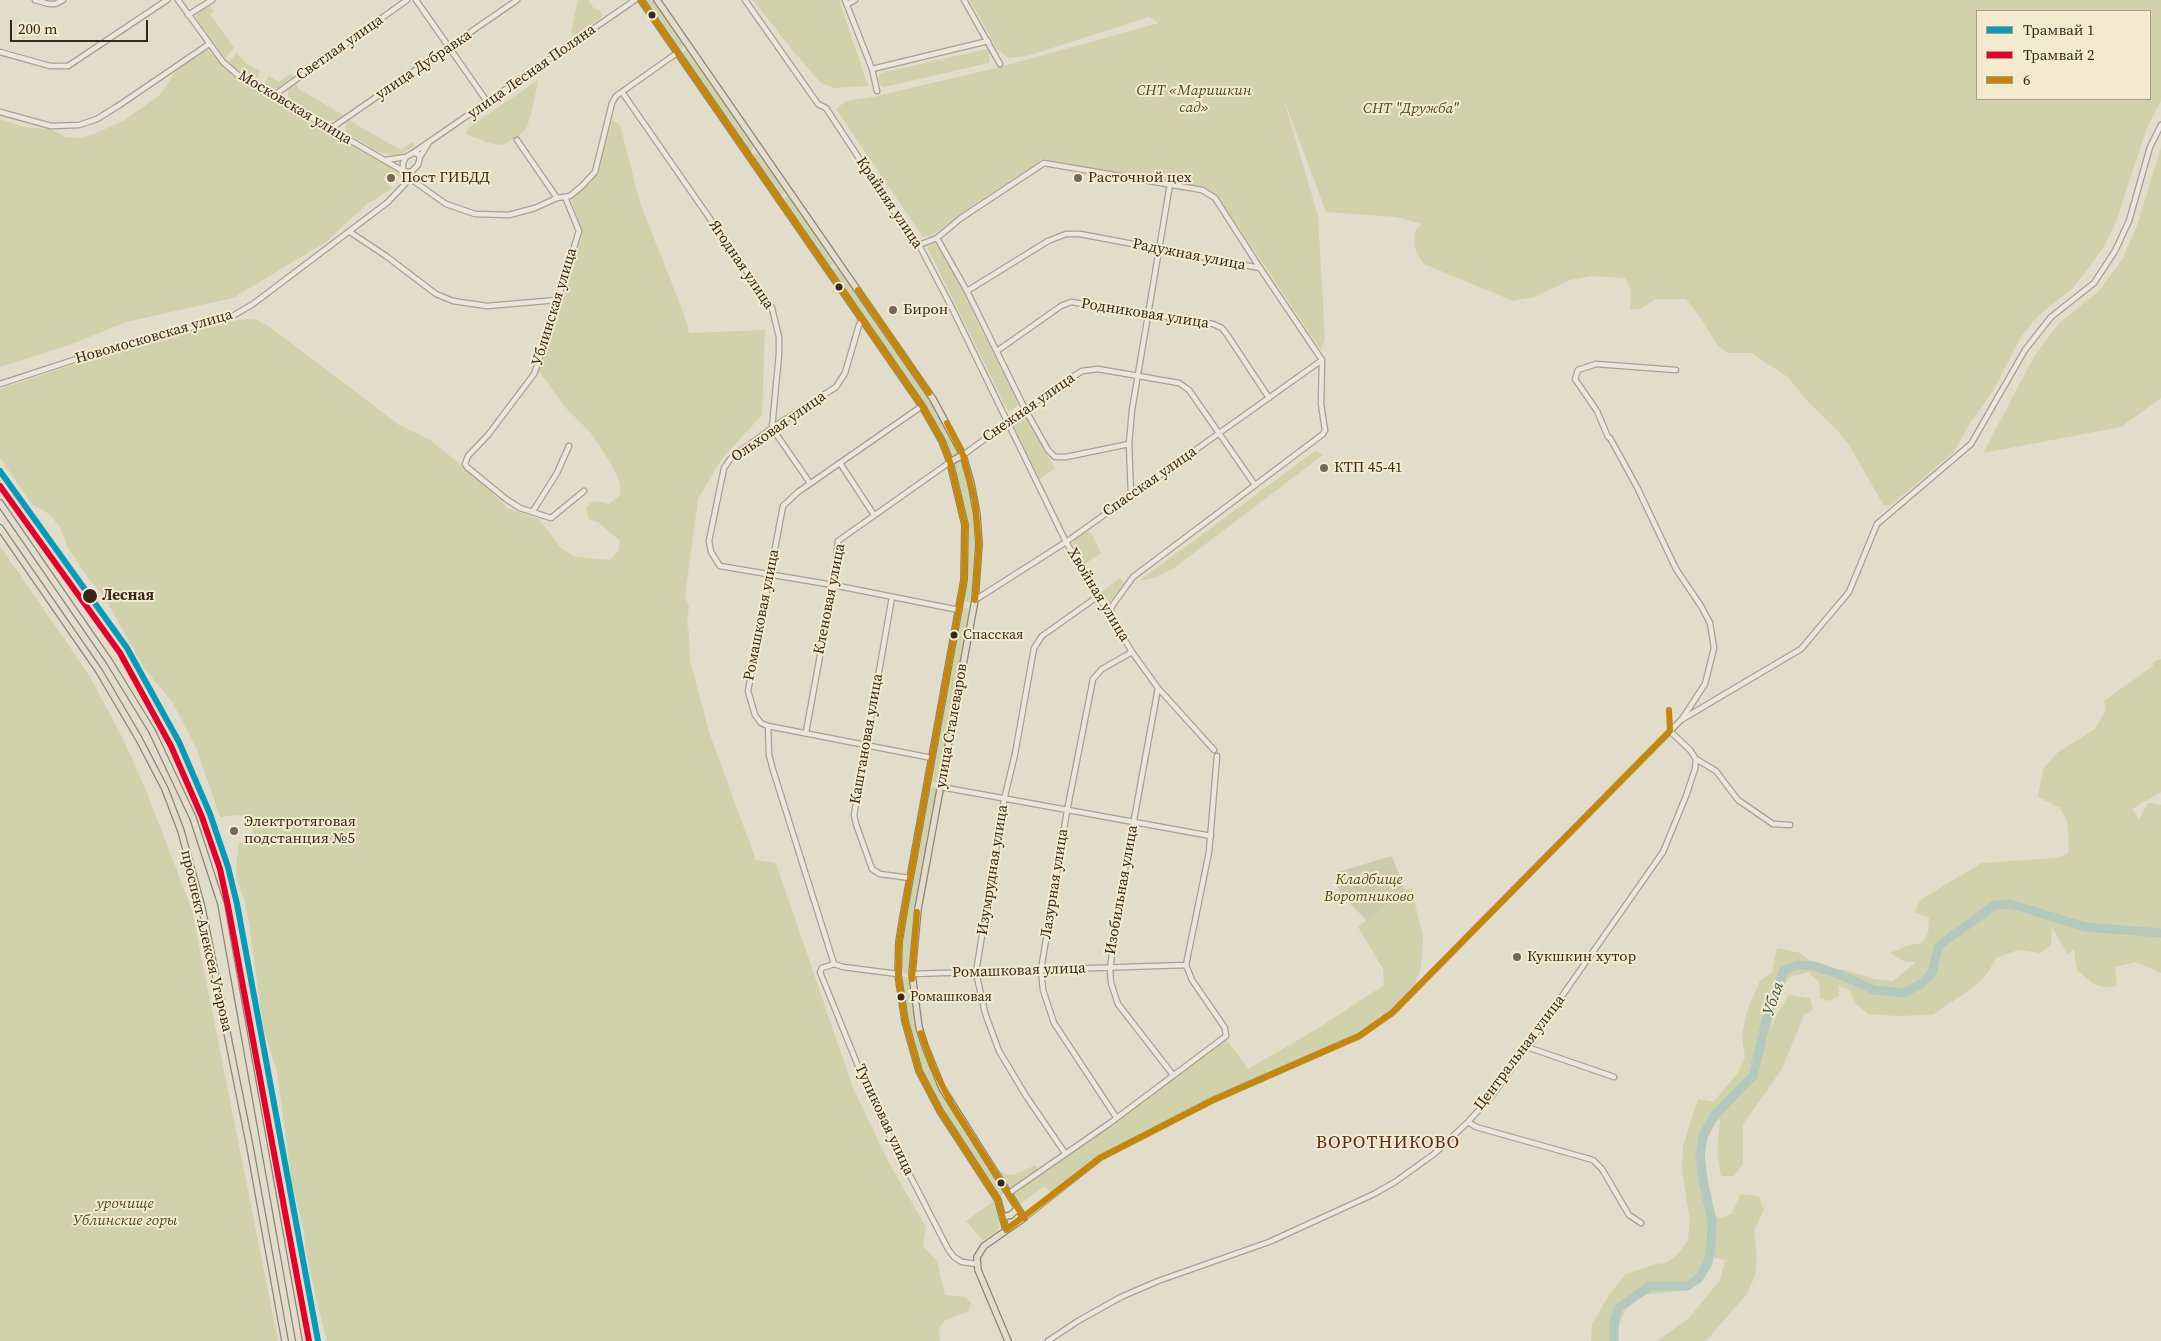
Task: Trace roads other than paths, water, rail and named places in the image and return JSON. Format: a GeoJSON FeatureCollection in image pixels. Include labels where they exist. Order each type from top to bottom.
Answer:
{"type":"FeatureCollection","features":[{"type":"Feature","properties":{"kind":"main road","name":"улица Сталеваров"},"geometry":{"type":"LineString","coordinates":[[640,0],[922,406],[942,441],[950,462],[965,525],[966,549],[960,607],[899,942],[898,974],[907,1029],[920,1071],[940,1111],[998,1200],[1006,1230]]}},
{"type":"Feature","properties":{"kind":"main road","name":"улица Сталеваров"},"geometry":{"type":"LineString","coordinates":[[657,0],[933,398],[963,455],[978,515],[979,562],[974,603],[918,909],[912,974],[919,1027],[933,1067],[952,1105],[1024,1218]]}},
{"type":"Feature","properties":{"kind":"main road"},"geometry":{"type":"LineString","coordinates":[[677,54],[688,46]]}},
{"type":"Feature","properties":{"kind":"main road"},"geometry":{"type":"LineString","coordinates":[[778,199],[789,192]]}},
{"type":"Feature","properties":{"kind":"main road"},"geometry":{"type":"LineString","coordinates":[[828,271],[839,263]]}},
{"type":"Feature","properties":{"kind":"main road"},"geometry":{"type":"LineString","coordinates":[[950,462],[963,455]]}},
{"type":"Feature","properties":{"kind":"main road","name":"проспект Алексея Угарова"},"geometry":{"type":"LineString","coordinates":[[0,503],[114,669],[152,731],[193,818],[221,904],[299,1341]]}},
{"type":"Feature","properties":{"kind":"main road","name":"проспект Алексея Угарова"},"geometry":{"type":"LineString","coordinates":[[0,528],[99,671],[139,739],[165,789],[181,831],[202,908],[252,1157],[285,1341]]}},
{"type":"Feature","properties":{"kind":"main road"},"geometry":{"type":"LineString","coordinates":[[960,607],[974,603]]}},
{"type":"Feature","properties":{"kind":"main road"},"geometry":{"type":"LineString","coordinates":[[928,785],[941,787]]}},
{"type":"Feature","properties":{"kind":"main road"},"geometry":{"type":"LineString","coordinates":[[898,974],[912,974]]}},
{"type":"Feature","properties":{"kind":"main road"},"geometry":{"type":"LineString","coordinates":[[998,1200],[1009,1193]]}},
{"type":"Feature","properties":{"kind":"main road"},"geometry":{"type":"LineString","coordinates":[[1003,1217],[1012,1215],[1018,1208]]}},
{"type":"Feature","properties":{"kind":"main road"},"geometry":{"type":"LineString","coordinates":[[1008,1341],[977,1264],[977,1258],[984,1246],[1024,1218]]}},
{"type":"Feature","properties":{"kind":"street"},"geometry":{"type":"LineString","coordinates":[[35,0],[49,4],[55,4],[64,0]]}},
{"type":"Feature","properties":{"kind":"street"},"geometry":{"type":"LineString","coordinates":[[0,52],[50,66],[68,66],[167,0]]}},
{"type":"Feature","properties":{"kind":"street","name":"Московская улица"},"geometry":{"type":"LineString","coordinates":[[178,0],[223,62],[238,75],[407,174],[446,204],[475,214],[509,215],[565,197],[582,186],[595,172],[612,104],[616,96],[677,54]]}},
{"type":"Feature","properties":{"kind":"street"},"geometry":{"type":"LineString","coordinates":[[188,16],[212,0]]}},
{"type":"Feature","properties":{"kind":"street","name":"Светлая улица"},"geometry":{"type":"LineString","coordinates":[[273,96],[407,0]]}},
{"type":"Feature","properties":{"kind":"street"},"geometry":{"type":"LineString","coordinates":[[416,0],[488,103]]}},
{"type":"Feature","properties":{"kind":"street","name":"улица Дубравка"},"geometry":{"type":"LineString","coordinates":[[330,129],[517,0]]}},
{"type":"Feature","properties":{"kind":"street","name":"улица Лесная Поляна"},"geometry":{"type":"LineString","coordinates":[[406,157],[488,103],[635,0]]}},
{"type":"Feature","properties":{"kind":"street","name":"Крайняя улица"},"geometry":{"type":"LineString","coordinates":[[744,0],[818,104],[826,108],[901,222],[919,245],[1008,422]]}},
{"type":"Feature","properties":{"kind":"street"},"geometry":{"type":"LineString","coordinates":[[855,0],[846,2],[872,69],[877,91]]}},
{"type":"Feature","properties":{"kind":"street"},"geometry":{"type":"LineString","coordinates":[[964,0],[1000,64]]}},
{"type":"Feature","properties":{"kind":"street"},"geometry":{"type":"LineString","coordinates":[[872,69],[988,41]]}},
{"type":"Feature","properties":{"kind":"street"},"geometry":{"type":"LineString","coordinates":[[0,112],[51,126],[79,125],[97,119],[118,106],[209,44]]}},
{"type":"Feature","properties":{"kind":"street","name":"Ягодная улица"},"geometry":{"type":"LineString","coordinates":[[622,92],[772,308],[779,337],[772,428]]}},
{"type":"Feature","properties":{"kind":"street"},"geometry":{"type":"LineString","coordinates":[[1681,720],[1801,649],[1849,592],[1877,524],[1971,444],[2024,350],[2051,317],[2094,283],[2115,251],[2130,221],[2150,147],[2161,125]]}},
{"type":"Feature","properties":{"kind":"street"},"geometry":{"type":"LineString","coordinates":[[517,140],[557,198]]}},
{"type":"Feature","properties":{"kind":"street","name":"улица Лесная Поляна"},"geometry":{"type":"LineString","coordinates":[[407,174],[414,169],[428,143]]}},
{"type":"Feature","properties":{"kind":"street"},"geometry":{"type":"LineString","coordinates":[[413,153],[418,154],[420,157]]}},
{"type":"Feature","properties":{"kind":"street"},"geometry":{"type":"LineString","coordinates":[[384,160],[406,157]]}},
{"type":"Feature","properties":{"kind":"street"},"geometry":{"type":"LineString","coordinates":[[406,157],[403,163],[407,174]]}},
{"type":"Feature","properties":{"kind":"street"},"geometry":{"type":"LineString","coordinates":[[919,245],[937,238],[961,218],[1044,163],[1202,190],[1215,198],[1260,268]]}},
{"type":"Feature","properties":{"kind":"street","name":"Новомосковская улица"},"geometry":{"type":"LineString","coordinates":[[0,384],[98,352],[230,317],[253,304],[388,202],[405,184],[407,174]]}},
{"type":"Feature","properties":{"kind":"street"},"geometry":{"type":"LineString","coordinates":[[1131,494],[1128,444],[1170,184]]}},
{"type":"Feature","properties":{"kind":"street","name":"Ублинская улица"},"geometry":{"type":"LineString","coordinates":[[533,511],[520,508],[506,499],[465,464],[468,456],[488,435],[534,374],[579,231],[565,197]]}},
{"type":"Feature","properties":{"kind":"street"},"geometry":{"type":"LineString","coordinates":[[350,232],[386,256],[436,294],[453,301],[487,306],[556,300]]}},
{"type":"Feature","properties":{"kind":"street","name":"Радужная улица"},"geometry":{"type":"LineString","coordinates":[[967,291],[1048,241],[1066,234],[1080,234],[1260,268],[1322,360]]}},
{"type":"Feature","properties":{"kind":"street"},"geometry":{"type":"LineString","coordinates":[[937,238],[967,291],[1025,409],[1048,450],[1056,457],[1128,444]]}},
{"type":"Feature","properties":{"kind":"street","name":"Родниковая улица"},"geometry":{"type":"LineString","coordinates":[[998,351],[1061,306],[1071,302],[1213,324],[1222,328],[1269,398]]}},
{"type":"Feature","properties":{"kind":"street","name":"Ольховая улица"},"geometry":{"type":"LineString","coordinates":[[770,574],[720,566],[711,552],[709,541],[724,468],[731,458],[772,428],[836,387],[842,379],[862,320]]}},
{"type":"Feature","properties":{"kind":"street"},"geometry":{"type":"LineString","coordinates":[[1110,614],[1112,606],[1133,577],[1323,434],[1325,426],[1321,404],[1322,360]]}},
{"type":"Feature","properties":{"kind":"street","name":"Спасская улица"},"geometry":{"type":"LineString","coordinates":[[974,603],[1066,542],[1322,360]]}},
{"type":"Feature","properties":{"kind":"street"},"geometry":{"type":"LineString","coordinates":[[1024,1218],[1100,1158],[1213,1100],[1359,1036],[1392,1014],[1681,720],[1705,684],[1714,648],[1710,623],[1702,606],[1672,561],[1637,487],[1608,437],[1597,411],[1575,379],[1578,370],[1596,364],[1676,370]]}},
{"type":"Feature","properties":{"kind":"street","name":"Снежная улица"},"geometry":{"type":"LineString","coordinates":[[963,455],[1025,409],[1082,371],[1090,368],[1179,383],[1189,390],[1255,485]]}},
{"type":"Feature","properties":{"kind":"street","name":"Ромашковая улица"},"geometry":{"type":"LineString","coordinates":[[768,726],[761,723],[755,716],[748,691],[783,506],[787,500],[810,483],[922,406]]}},
{"type":"Feature","properties":{"kind":"street","name":"Хвойная улица"},"geometry":{"type":"LineString","coordinates":[[1008,422],[1066,542],[1097,597],[1110,614],[1132,652],[1158,688],[1214,750]]}},
{"type":"Feature","properties":{"kind":"street"},"geometry":{"type":"LineString","coordinates":[[772,428],[810,483]]}},
{"type":"Feature","properties":{"kind":"street"},"geometry":{"type":"LineString","coordinates":[[569,446],[557,473],[533,511],[551,518],[584,492]]}},
{"type":"Feature","properties":{"kind":"street","name":"Кленовая улица"},"geometry":{"type":"LineString","coordinates":[[806,732],[838,542],[950,462]]}},
{"type":"Feature","properties":{"kind":"street"},"geometry":{"type":"LineString","coordinates":[[840,463],[874,515]]}},
{"type":"Feature","properties":{"kind":"street"},"geometry":{"type":"LineString","coordinates":[[770,574],[892,597],[960,607]]}},
{"type":"Feature","properties":{"kind":"street","name":"Каштановая улица"},"geometry":{"type":"LineString","coordinates":[[892,597],[855,806],[856,824],[872,869],[880,874],[910,878]]}},
{"type":"Feature","properties":{"kind":"street","name":"Изумрудная улица"},"geometry":{"type":"LineString","coordinates":[[1065,1153],[1026,1096],[999,1051],[985,1013],[976,972],[1004,800],[1015,754],[1034,648],[1042,636],[1097,597]]}},
{"type":"Feature","properties":{"kind":"street","name":"Лазурная улица"},"geometry":{"type":"LineString","coordinates":[[1116,1117],[1054,1023],[1043,990],[1041,970],[1066,811],[1093,680],[1102,669],[1132,652]]}},
{"type":"Feature","properties":{"kind":"street","name":"Изобильная улица"},"geometry":{"type":"LineString","coordinates":[[1158,688],[1110,969],[1114,994],[1124,1014],[1173,1075]]}},
{"type":"Feature","properties":{"kind":"street"},"geometry":{"type":"LineString","coordinates":[[898,974],[843,967],[834,964],[771,763],[768,726],[932,758]]}},
{"type":"Feature","properties":{"kind":"street"},"geometry":{"type":"LineString","coordinates":[[1670,731],[1690,750],[1696,759],[1716,771],[1738,800],[1773,824],[1790,825]]}},
{"type":"Feature","properties":{"kind":"street"},"geometry":{"type":"LineString","coordinates":[[1009,1193],[1226,1036],[1225,1028],[1192,980],[1186,965],[1211,836],[1217,756]]}},
{"type":"Feature","properties":{"kind":"street","name":"Центральная улица"},"geometry":{"type":"LineString","coordinates":[[1048,1341],[1120,1297],[1158,1281],[1269,1242],[1374,1194],[1395,1182],[1434,1154],[1468,1122],[1494,1093],[1663,852],[1686,796],[1695,769],[1696,759]]}},
{"type":"Feature","properties":{"kind":"street"},"geometry":{"type":"LineString","coordinates":[[941,787],[1004,800],[1211,836]]}},
{"type":"Feature","properties":{"kind":"street","name":"Тупиковая улица"},"geometry":{"type":"LineString","coordinates":[[834,964],[822,968],[820,972],[884,1125],[948,1249],[954,1257],[962,1262],[977,1264]]}},
{"type":"Feature","properties":{"kind":"street","name":"Ромашковая улица"},"geometry":{"type":"LineString","coordinates":[[912,974],[1110,969],[1186,965]]}},
{"type":"Feature","properties":{"kind":"street"},"geometry":{"type":"LineString","coordinates":[[1527,1047],[1614,1077]]}},
{"type":"Feature","properties":{"kind":"street"},"geometry":{"type":"LineString","coordinates":[[1468,1122],[1484,1129],[1593,1160],[1602,1169],[1629,1215],[1641,1223]]}},
{"type":"Feature","properties":{"kind":"waterway","name":"Убля"},"geometry":{"type":"LineString","coordinates":[[1614,1341],[1614,1323],[1618,1308],[1650,1286],[1687,1286],[1698,1279],[1708,1263],[1712,1222],[1700,1155],[1703,1136],[1714,1116],[1753,1076],[1767,1017],[1784,970],[1797,965],[1814,966],[1841,975],[1874,990],[1904,993],[1922,983],[1932,973],[1938,947],[1995,905],[2011,904],[2085,927],[2161,933]]}},
{"type":"Feature","properties":{"kind":"tram line","name":"1"},"geometry":{"type":"LineString","coordinates":[[0,471],[127,648],[179,742],[210,814],[228,867],[237,904],[318,1341]]}},
{"type":"Feature","properties":{"kind":"tram line","name":"2"},"geometry":{"type":"LineString","coordinates":[[0,486],[120,653],[171,746],[202,817],[220,869],[228,906],[309,1341]]}},
{"type":"Feature","properties":{"kind":"place","name":"Пост ГИБДД"},"geometry":{"type":"Point","coordinates":[391,178]}},
{"type":"Feature","properties":{"kind":"place","name":"Расточной цех"},"geometry":{"type":"Point","coordinates":[1078,178]}},
{"type":"Feature","properties":{"kind":"place","name":"Бирон"},"geometry":{"type":"Point","coordinates":[893,310]}},
{"type":"Feature","properties":{"kind":"place","name":"КТП 45-41"},"geometry":{"type":"Point","coordinates":[1324,468]}},
{"type":"Feature","properties":{"kind":"place","name":"Лесная"},"geometry":{"type":"Point","coordinates":[90,596]}},
{"type":"Feature","properties":{"kind":"place","name":"Спасская"},"geometry":{"type":"Point","coordinates":[954,635]}},
{"type":"Feature","properties":{"kind":"place","name":"Электротяговая подстанция №5"},"geometry":{"type":"Point","coordinates":[234,831]}},
{"type":"Feature","properties":{"kind":"place","name":"Кукшкин хутор"},"geometry":{"type":"Point","coordinates":[1517,957]}},
{"type":"Feature","properties":{"kind":"place","name":"Ромашковая"},"geometry":{"type":"Point","coordinates":[901,997]}},
{"type":"Feature","properties":{"kind":"district","name":"ВОРОТНИКОВО"},"geometry":{"type":"Point","coordinates":[1388,1143]}},
{"type":"Feature","properties":{"kind":"park label","name":"СНТ «Маришкин сад»"},"geometry":{"type":"Point","coordinates":[1194,100]}},
{"type":"Feature","properties":{"kind":"park label","name":"СНТ \"Дружба\""},"geometry":{"type":"Point","coordinates":[1411,109]}},
{"type":"Feature","properties":{"kind":"park label","name":"Кладбище Воротниково"},"geometry":{"type":"Point","coordinates":[1369,888]}},
{"type":"Feature","properties":{"kind":"park label","name":"урочище Ублинские горы"},"geometry":{"type":"Point","coordinates":[125,1212]}}]}
